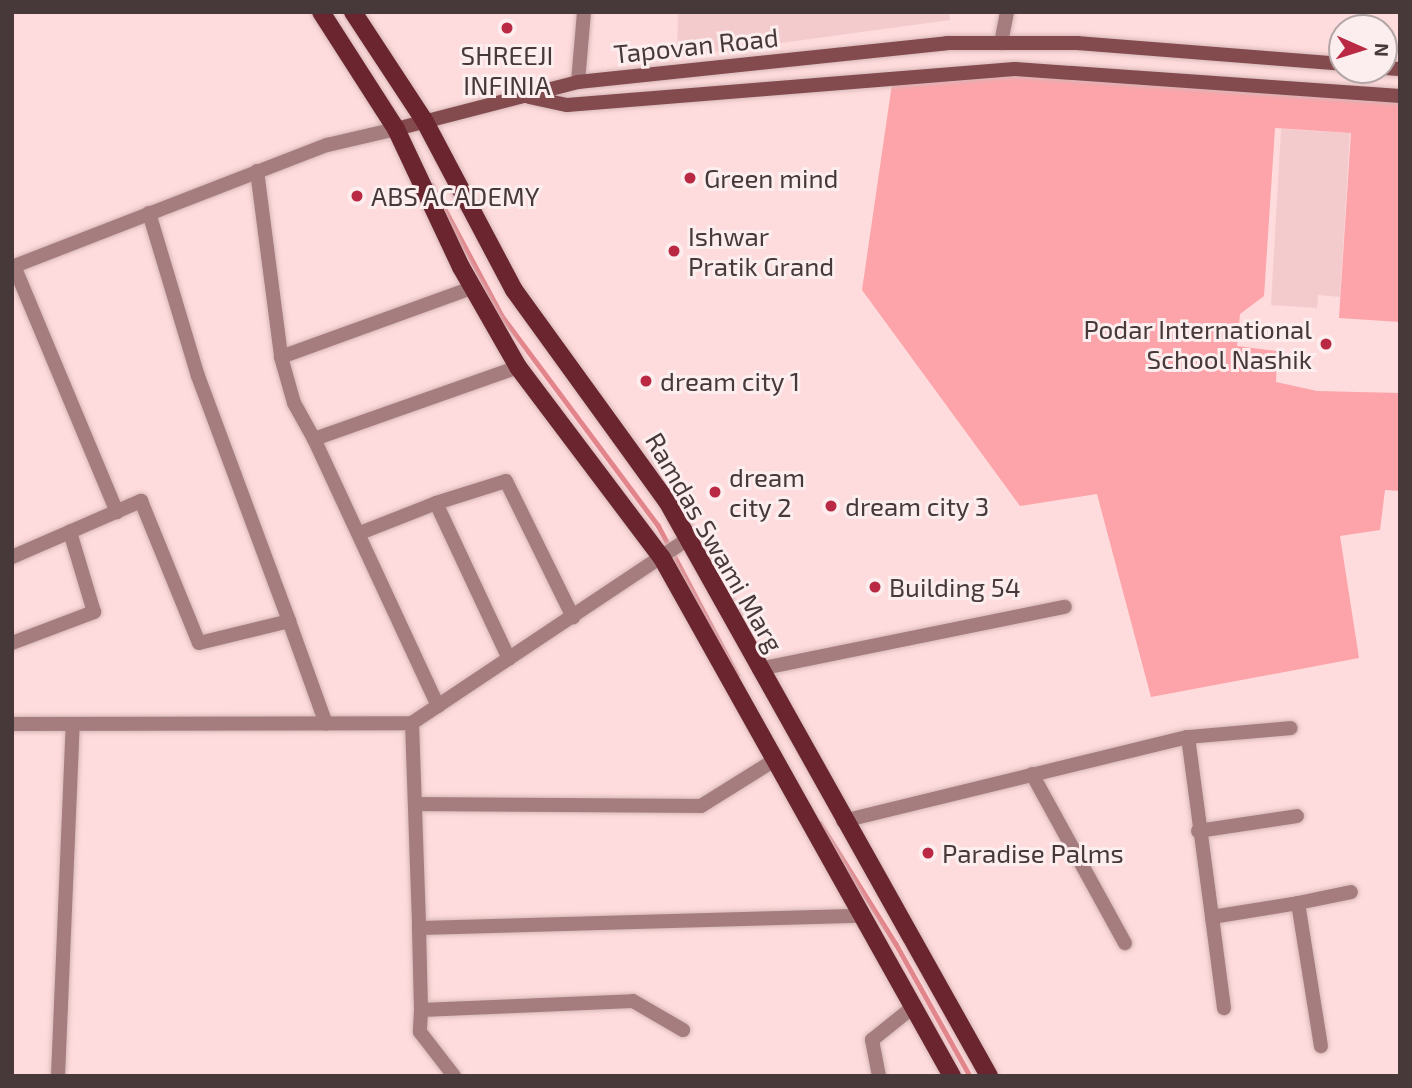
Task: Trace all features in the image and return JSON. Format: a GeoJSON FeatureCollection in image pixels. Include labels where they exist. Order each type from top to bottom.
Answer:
{"type":"FeatureCollection","features":[{"type":"Feature","properties":{"kind":"main road"},"geometry":{"type":"LineString","coordinates":[[321,12],[396,129],[472,288],[518,367],[663,557],[773,761],[952,1076]]}},
{"type":"Feature","properties":{"kind":"main road","name":"Ramdas Swami Marg"},"geometry":{"type":"LineString","coordinates":[[353,12],[424,120],[514,290],[638,456],[684,542],[759,668],[843,821],[860,844],[989,1076]]}},
{"type":"Feature","properties":{"kind":"main road","name":"Tapovan Road"},"geometry":{"type":"LineString","coordinates":[[396,129],[578,82],[947,43],[1077,43],[1328,63]]}},
{"type":"Feature","properties":{"kind":"main road"},"geometry":{"type":"LineString","coordinates":[[528,97],[568,105],[1015,69],[1400,96]]}},
{"type":"Feature","properties":{"kind":"street"},"geometry":{"type":"LineString","coordinates":[[578,82],[584,12]]}},
{"type":"Feature","properties":{"kind":"street"},"geometry":{"type":"LineString","coordinates":[[1001,43],[1007,12]]}},
{"type":"Feature","properties":{"kind":"street"},"geometry":{"type":"LineString","coordinates":[[117,512],[13,267],[327,145],[396,129]]}},
{"type":"Feature","properties":{"kind":"street"},"geometry":{"type":"LineString","coordinates":[[257,171],[281,357],[294,403],[360,533],[438,706]]}},
{"type":"Feature","properties":{"kind":"street"},"geometry":{"type":"LineString","coordinates":[[149,213],[198,376],[326,724]]}},
{"type":"Feature","properties":{"kind":"street"},"geometry":{"type":"LineString","coordinates":[[281,357],[472,288]]}},
{"type":"Feature","properties":{"kind":"street"},"geometry":{"type":"LineString","coordinates":[[314,439],[518,367]]}},
{"type":"Feature","properties":{"kind":"street"},"geometry":{"type":"LineString","coordinates":[[360,533],[436,503],[506,481],[573,617]]}},
{"type":"Feature","properties":{"kind":"street"},"geometry":{"type":"LineString","coordinates":[[12,557],[141,502],[199,643],[289,621]]}},
{"type":"Feature","properties":{"kind":"street"},"geometry":{"type":"LineString","coordinates":[[436,503],[509,659]]}},
{"type":"Feature","properties":{"kind":"street"},"geometry":{"type":"LineString","coordinates":[[12,643],[94,612],[70,532]]}},
{"type":"Feature","properties":{"kind":"street"},"geometry":{"type":"LineString","coordinates":[[12,724],[412,723],[684,542]]}},
{"type":"Feature","properties":{"kind":"street"},"geometry":{"type":"LineString","coordinates":[[759,668],[1065,607]]}},
{"type":"Feature","properties":{"kind":"street"},"geometry":{"type":"LineString","coordinates":[[412,723],[417,804],[420,1032],[454,1076]]}},
{"type":"Feature","properties":{"kind":"street"},"geometry":{"type":"LineString","coordinates":[[58,1076],[73,724]]}},
{"type":"Feature","properties":{"kind":"street"},"geometry":{"type":"LineString","coordinates":[[843,821],[1188,737],[1291,728]]}},
{"type":"Feature","properties":{"kind":"street"},"geometry":{"type":"LineString","coordinates":[[1188,737],[1198,831],[1224,1009]]}},
{"type":"Feature","properties":{"kind":"street"},"geometry":{"type":"LineString","coordinates":[[417,804],[701,806],[773,761]]}},
{"type":"Feature","properties":{"kind":"street"},"geometry":{"type":"LineString","coordinates":[[1032,774],[1125,943]]}},
{"type":"Feature","properties":{"kind":"street"},"geometry":{"type":"LineString","coordinates":[[1198,831],[1297,816]]}},
{"type":"Feature","properties":{"kind":"street"},"geometry":{"type":"LineString","coordinates":[[1212,917],[1351,892]]}},
{"type":"Feature","properties":{"kind":"street"},"geometry":{"type":"LineString","coordinates":[[1298,903],[1321,1046]]}},
{"type":"Feature","properties":{"kind":"street"},"geometry":{"type":"LineString","coordinates":[[419,928],[862,916]]}},
{"type":"Feature","properties":{"kind":"street"},"geometry":{"type":"LineString","coordinates":[[421,1010],[633,1001],[683,1031]]}},
{"type":"Feature","properties":{"kind":"street"},"geometry":{"type":"LineString","coordinates":[[879,1076],[873,1040],[913,1007]]}},
{"type":"Feature","properties":{"kind":"shaded area"},"geometry":{"type":"Polygon","coordinates":[[[678,12],[949,12],[950,20],[677,57],[678,12]]]}},
{"type":"Feature","properties":{"kind":"shaded area"},"geometry":{"type":"Polygon","coordinates":[[[1059,72],[1400,96],[1400,322],[1339,318],[1351,133],[1275,128],[1264,296],[1240,314],[1237,346],[1277,351],[1276,382],[1317,391],[1400,393],[1400,491],[1385,490],[1380,530],[1340,536],[1359,658],[1151,697],[1097,494],[1020,506],[862,290],[892,84],[1059,72]]]}},
{"type":"Feature","properties":{"kind":"shaded area"},"geometry":{"type":"Polygon","coordinates":[[[1281,129],[1350,133],[1340,297],[1318,295],[1317,308],[1271,305],[1281,129]]]}},
{"type":"Feature","properties":{"kind":"waterway"},"geometry":{"type":"LineString","coordinates":[[432,185],[502,316],[658,525],[737,675]]}},
{"type":"Feature","properties":{"kind":"waterway"},"geometry":{"type":"LineString","coordinates":[[820,823],[896,944],[970,1076]]}},
{"type":"Feature","properties":{"kind":"place","name":"SHREEJI INFINIA"},"geometry":{"type":"Point","coordinates":[507,28]}},
{"type":"Feature","properties":{"kind":"place","name":"Green mind"},"geometry":{"type":"Point","coordinates":[690,178]}},
{"type":"Feature","properties":{"kind":"place","name":"ABS ACADEMY"},"geometry":{"type":"Point","coordinates":[357,196]}},
{"type":"Feature","properties":{"kind":"place","name":"Ishwar Pratik Grand"},"geometry":{"type":"Point","coordinates":[674,251]}},
{"type":"Feature","properties":{"kind":"place","name":"Podar International School Nashik"},"geometry":{"type":"Point","coordinates":[1326,344]}},
{"type":"Feature","properties":{"kind":"place","name":"dream city 1"},"geometry":{"type":"Point","coordinates":[646,381]}},
{"type":"Feature","properties":{"kind":"place","name":"dream city 2"},"geometry":{"type":"Point","coordinates":[715,492]}},
{"type":"Feature","properties":{"kind":"place","name":"dream city 3"},"geometry":{"type":"Point","coordinates":[831,506]}},
{"type":"Feature","properties":{"kind":"place","name":"Building 54"},"geometry":{"type":"Point","coordinates":[875,587]}},
{"type":"Feature","properties":{"kind":"place","name":"Paradise Palms"},"geometry":{"type":"Point","coordinates":[928,853]}}]}
